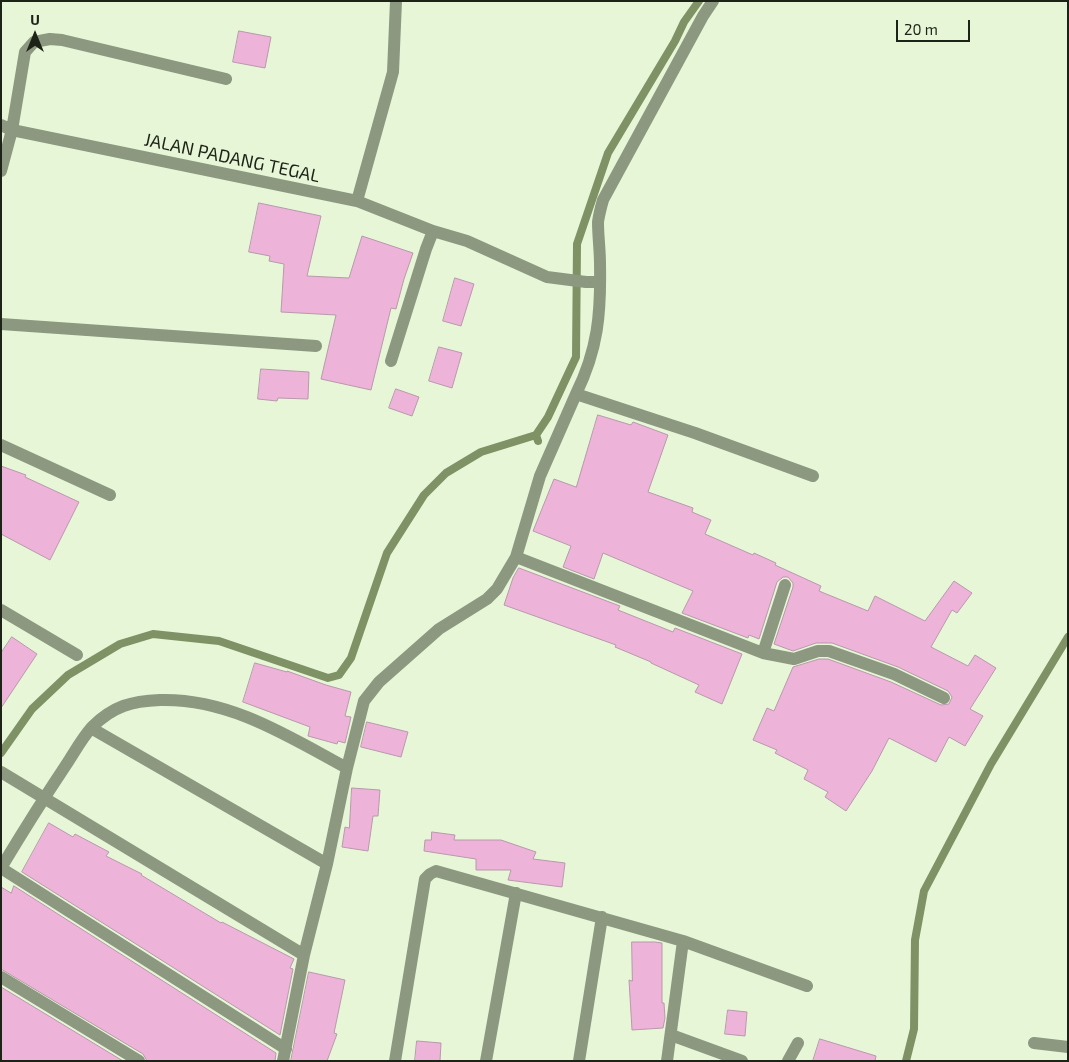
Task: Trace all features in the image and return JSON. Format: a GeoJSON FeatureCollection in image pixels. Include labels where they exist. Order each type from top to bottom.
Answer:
{"type":"FeatureCollection","features":[{"type":"Feature","properties":{"kind":"street"},"geometry":{"type":"LineString","coordinates":[[357,201],[393,72],[396,1]]}},
{"type":"Feature","properties":{"kind":"street"},"geometry":{"type":"LineString","coordinates":[[347,768],[255,719],[196,702],[177,700],[136,701],[114,708],[92,728],[44,798],[1,868],[284,1055],[304,955],[364,701],[379,682],[438,629],[493,594],[516,557],[540,476],[587,370],[594,345],[600,306],[598,220],[603,200],[703,16],[714,1]]}},
{"type":"Feature","properties":{"kind":"street"},"geometry":{"type":"LineString","coordinates":[[1,171],[7,128],[26,52],[34,42],[50,39],[62,40],[226,79]]}},
{"type":"Feature","properties":{"kind":"street","name":"JALAN PADANG TEGAL"},"geometry":{"type":"LineString","coordinates":[[7,128],[357,201],[433,231],[467,241],[547,277],[598,282]]}},
{"type":"Feature","properties":{"kind":"street"},"geometry":{"type":"LineString","coordinates":[[391,361],[433,231]]}},
{"type":"Feature","properties":{"kind":"street"},"geometry":{"type":"LineString","coordinates":[[1,324],[316,346]]}},
{"type":"Feature","properties":{"kind":"street"},"geometry":{"type":"LineString","coordinates":[[576,394],[694,433],[813,476]]}},
{"type":"Feature","properties":{"kind":"street"},"geometry":{"type":"LineString","coordinates":[[1,445],[110,494]]}},
{"type":"Feature","properties":{"kind":"street"},"geometry":{"type":"LineString","coordinates":[[516,557],[763,653],[794,659],[825,650],[894,674],[944,698]]}},
{"type":"Feature","properties":{"kind":"street"},"geometry":{"type":"LineString","coordinates":[[763,653],[785,585]]}},
{"type":"Feature","properties":{"kind":"street"},"geometry":{"type":"LineString","coordinates":[[1,610],[77,655]]}},
{"type":"Feature","properties":{"kind":"street"},"geometry":{"type":"LineString","coordinates":[[92,728],[327,864]]}},
{"type":"Feature","properties":{"kind":"street"},"geometry":{"type":"LineString","coordinates":[[1,772],[304,955]]}},
{"type":"Feature","properties":{"kind":"street"},"geometry":{"type":"LineString","coordinates":[[395,1061],[425,879],[436,871],[683,941],[807,986]]}},
{"type":"Feature","properties":{"kind":"street"},"geometry":{"type":"LineString","coordinates":[[486,1061],[516,893]]}},
{"type":"Feature","properties":{"kind":"street"},"geometry":{"type":"LineString","coordinates":[[579,1061],[602,917]]}},
{"type":"Feature","properties":{"kind":"street"},"geometry":{"type":"LineString","coordinates":[[667,1061],[683,941]]}},
{"type":"Feature","properties":{"kind":"street"},"geometry":{"type":"LineString","coordinates":[[1,977],[139,1061]]}},
{"type":"Feature","properties":{"kind":"street"},"geometry":{"type":"LineString","coordinates":[[671,1035],[742,1061]]}},
{"type":"Feature","properties":{"kind":"street"},"geometry":{"type":"LineString","coordinates":[[788,1061],[798,1043]]}},
{"type":"Feature","properties":{"kind":"street"},"geometry":{"type":"LineString","coordinates":[[1034,1043],[1068,1047]]}},
{"type":"Feature","properties":{"kind":"building"},"geometry":{"type":"Polygon","coordinates":[[[239,31],[271,37],[265,68],[233,62],[239,31]]]}},
{"type":"Feature","properties":{"kind":"building"},"geometry":{"type":"Polygon","coordinates":[[[259,203],[321,216],[307,276],[349,278],[362,236],[413,253],[396,309],[391,308],[371,390],[321,379],[336,315],[281,312],[284,264],[269,261],[270,256],[249,252],[259,203]]]}},
{"type":"Feature","properties":{"kind":"building"},"geometry":{"type":"Polygon","coordinates":[[[455,278],[474,284],[461,326],[443,321],[455,278]]]}},
{"type":"Feature","properties":{"kind":"building"},"geometry":{"type":"Polygon","coordinates":[[[439,347],[462,353],[452,388],[429,381],[439,347]]]}},
{"type":"Feature","properties":{"kind":"building"},"geometry":{"type":"Polygon","coordinates":[[[261,369],[309,372],[308,399],[278,398],[277,401],[258,399],[261,369]]]}},
{"type":"Feature","properties":{"kind":"building"},"geometry":{"type":"Polygon","coordinates":[[[396,389],[419,397],[412,416],[389,408],[396,389]]]}},
{"type":"Feature","properties":{"kind":"building"},"geometry":{"type":"Polygon","coordinates":[[[598,415],[631,425],[633,422],[668,435],[648,492],[693,508],[692,512],[711,520],[705,534],[776,563],[775,565],[821,586],[819,591],[868,611],[875,596],[925,621],[954,581],[972,593],[957,613],[952,610],[931,647],[968,666],[975,655],[996,668],[970,709],[983,716],[965,746],[949,737],[936,762],[889,738],[872,771],[846,811],[825,797],[828,792],[804,779],[808,770],[775,753],[777,750],[753,740],[767,708],[774,711],[793,667],[819,659],[828,659],[891,682],[941,705],[949,704],[952,697],[948,691],[898,667],[832,643],[816,643],[793,651],[774,644],[793,587],[793,583],[788,577],[783,577],[777,582],[759,639],[749,635],[748,638],[682,613],[693,591],[603,553],[594,579],[563,567],[571,546],[533,531],[554,479],[576,487],[598,415]]]}},
{"type":"Feature","properties":{"kind":"building"},"geometry":{"type":"Polygon","coordinates":[[[1,466],[26,475],[25,477],[79,502],[50,560],[1,534],[1,466]]]}},
{"type":"Feature","properties":{"kind":"building"},"geometry":{"type":"Polygon","coordinates":[[[519,568],[620,606],[618,610],[673,632],[675,628],[742,654],[722,704],[695,692],[699,685],[615,647],[616,645],[504,605],[513,578],[519,568]]]}},
{"type":"Feature","properties":{"kind":"building"},"geometry":{"type":"Polygon","coordinates":[[[12,637],[37,654],[1,708],[1,653],[12,637]]]}},
{"type":"Feature","properties":{"kind":"building"},"geometry":{"type":"Polygon","coordinates":[[[255,663],[287,671],[351,692],[345,716],[351,717],[345,743],[338,741],[337,744],[308,736],[310,727],[243,702],[255,663]]]}},
{"type":"Feature","properties":{"kind":"building"},"geometry":{"type":"Polygon","coordinates":[[[367,722],[408,732],[401,757],[361,747],[367,722]]]}},
{"type":"Feature","properties":{"kind":"building"},"geometry":{"type":"Polygon","coordinates":[[[352,788],[380,790],[378,816],[373,816],[368,851],[342,847],[345,827],[349,828],[352,788]]]}},
{"type":"Feature","properties":{"kind":"building"},"geometry":{"type":"Polygon","coordinates":[[[49,823],[73,837],[75,834],[109,852],[106,856],[142,874],[221,923],[294,959],[290,968],[293,969],[280,1035],[22,872],[49,823]]]}},
{"type":"Feature","properties":{"kind":"building"},"geometry":{"type":"Polygon","coordinates":[[[432,832],[455,835],[454,840],[501,840],[536,852],[533,859],[565,863],[562,887],[508,880],[511,870],[476,870],[476,859],[424,851],[425,840],[431,840],[432,832]]]}},
{"type":"Feature","properties":{"kind":"building"},"geometry":{"type":"Polygon","coordinates":[[[14,886],[276,1053],[275,1061],[147,1061],[143,1054],[1,969],[1,887],[11,893],[14,886]]]}},
{"type":"Feature","properties":{"kind":"building"},"geometry":{"type":"Polygon","coordinates":[[[632,942],[662,943],[662,1003],[664,1003],[665,1018],[663,1028],[632,1030],[629,980],[632,981],[632,942]]]}},
{"type":"Feature","properties":{"kind":"building"},"geometry":{"type":"Polygon","coordinates":[[[309,972],[345,980],[334,1033],[337,1034],[327,1061],[291,1061],[309,972]]]}},
{"type":"Feature","properties":{"kind":"building"},"geometry":{"type":"Polygon","coordinates":[[[1,987],[123,1061],[1,1061],[1,987]]]}},
{"type":"Feature","properties":{"kind":"building"},"geometry":{"type":"Polygon","coordinates":[[[728,1010],[747,1012],[745,1036],[725,1034],[728,1010]]]}},
{"type":"Feature","properties":{"kind":"building"},"geometry":{"type":"Polygon","coordinates":[[[820,1039],[876,1056],[875,1061],[813,1061],[820,1039]]]}},
{"type":"Feature","properties":{"kind":"building"},"geometry":{"type":"Polygon","coordinates":[[[417,1041],[441,1043],[440,1061],[415,1061],[417,1041]]]}},
{"type":"Feature","properties":{"kind":"waterway"},"geometry":{"type":"LineString","coordinates":[[538,441],[536,435],[548,417],[576,357],[577,244],[608,153],[675,41],[684,22],[699,1]]}},
{"type":"Feature","properties":{"kind":"waterway"},"geometry":{"type":"LineString","coordinates":[[1,753],[32,709],[68,675],[120,644],[153,634],[219,641],[328,678],[339,675],[351,658],[387,553],[424,495],[446,473],[481,452],[536,435]]}},
{"type":"Feature","properties":{"kind":"waterway"},"geometry":{"type":"LineString","coordinates":[[906,1061],[914,1029],[915,940],[924,891],[991,764],[1068,637]]}}]}
